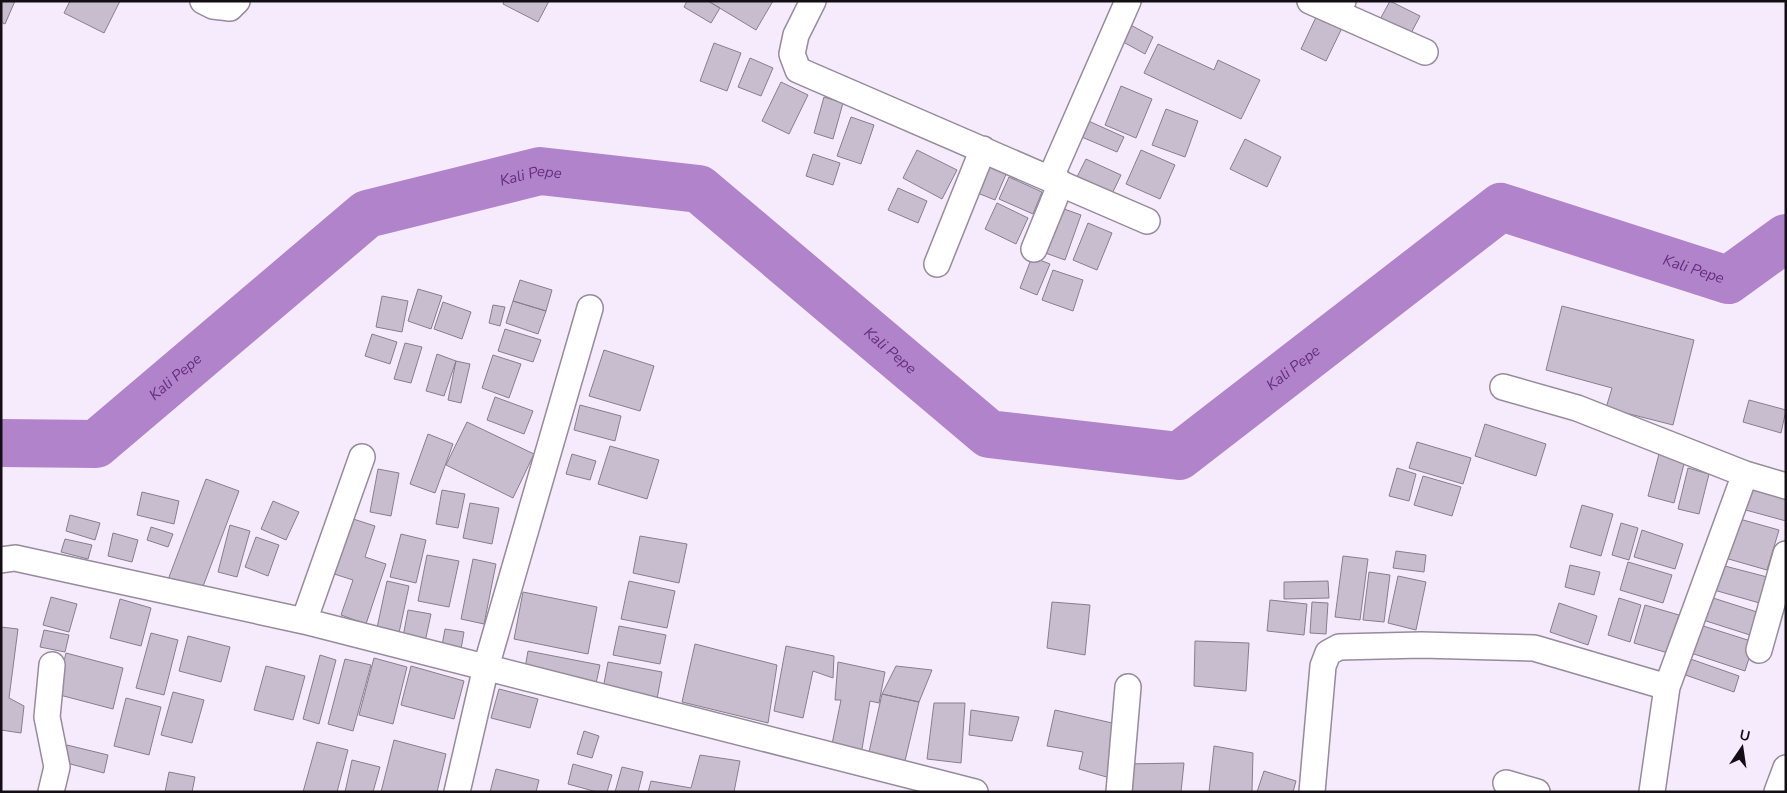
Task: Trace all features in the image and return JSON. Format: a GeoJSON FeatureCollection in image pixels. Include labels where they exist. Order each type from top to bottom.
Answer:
{"type":"FeatureCollection","features":[{"type":"Feature","properties":{"kind":"street"},"geometry":{"type":"LineString","coordinates":[[203,1],[213,6],[230,8],[237,1]]}},
{"type":"Feature","properties":{"kind":"street"},"geometry":{"type":"LineString","coordinates":[[813,1],[796,35],[792,54],[798,70],[1147,221]]}},
{"type":"Feature","properties":{"kind":"street"},"geometry":{"type":"LineString","coordinates":[[1034,249],[1055,181],[1128,1]]}},
{"type":"Feature","properties":{"kind":"street"},"geometry":{"type":"LineString","coordinates":[[1310,1],[1340,7],[1425,52]]}},
{"type":"Feature","properties":{"kind":"street"},"geometry":{"type":"LineString","coordinates":[[937,264],[983,149]]}},
{"type":"Feature","properties":{"kind":"street"},"geometry":{"type":"LineString","coordinates":[[457,792],[486,667],[590,308]]}},
{"type":"Feature","properties":{"kind":"street"},"geometry":{"type":"LineString","coordinates":[[1503,387],[1577,408],[1745,474],[1786,486]]}},
{"type":"Feature","properties":{"kind":"street"},"geometry":{"type":"LineString","coordinates":[[304,621],[362,457]]}},
{"type":"Feature","properties":{"kind":"street"},"geometry":{"type":"LineString","coordinates":[[1652,792],[1667,688],[1745,474]]}},
{"type":"Feature","properties":{"kind":"street"},"geometry":{"type":"LineString","coordinates":[[1759,650],[1786,554]]}},
{"type":"Feature","properties":{"kind":"street"},"geometry":{"type":"LineString","coordinates":[[1,560],[15,558],[304,621],[486,667],[897,782],[975,792]]}},
{"type":"Feature","properties":{"kind":"street"},"geometry":{"type":"LineString","coordinates":[[1312,792],[1323,666],[1328,653],[1339,648],[1421,645],[1534,648],[1667,688]]}},
{"type":"Feature","properties":{"kind":"street"},"geometry":{"type":"LineString","coordinates":[[51,792],[57,767],[47,717],[52,665]]}},
{"type":"Feature","properties":{"kind":"street"},"geometry":{"type":"LineString","coordinates":[[1119,792],[1128,687]]}},
{"type":"Feature","properties":{"kind":"street"},"geometry":{"type":"LineString","coordinates":[[1777,792],[1786,768]]}},
{"type":"Feature","properties":{"kind":"street"},"geometry":{"type":"LineString","coordinates":[[1506,783],[1537,792]]}},
{"type":"Feature","properties":{"kind":"building"},"geometry":{"type":"Polygon","coordinates":[[[1,1],[15,1],[5,24],[1,22],[1,1]]]}},
{"type":"Feature","properties":{"kind":"building"},"geometry":{"type":"Polygon","coordinates":[[[70,1],[120,1],[104,33],[64,13],[70,1]]]}},
{"type":"Feature","properties":{"kind":"building"},"geometry":{"type":"Polygon","coordinates":[[[504,1],[549,1],[538,22],[503,4],[504,1]]]}},
{"type":"Feature","properties":{"kind":"building"},"geometry":{"type":"Polygon","coordinates":[[[687,1],[708,1],[720,8],[711,23],[684,7],[687,1]]]}},
{"type":"Feature","properties":{"kind":"building"},"geometry":{"type":"Polygon","coordinates":[[[708,1],[773,1],[756,30],[708,1]]]}},
{"type":"Feature","properties":{"kind":"building"},"geometry":{"type":"Polygon","coordinates":[[[1390,1],[1420,16],[1408,39],[1378,23],[1390,1]]]}},
{"type":"Feature","properties":{"kind":"building"},"geometry":{"type":"Polygon","coordinates":[[[1317,15],[1342,28],[1326,61],[1301,49],[1317,15]]]}},
{"type":"Feature","properties":{"kind":"building"},"geometry":{"type":"Polygon","coordinates":[[[1125,22],[1153,37],[1145,54],[1116,38],[1125,22]]]}},
{"type":"Feature","properties":{"kind":"building"},"geometry":{"type":"Polygon","coordinates":[[[714,43],[741,53],[727,91],[700,81],[714,43]]]}},
{"type":"Feature","properties":{"kind":"building"},"geometry":{"type":"Polygon","coordinates":[[[1158,44],[1214,70],[1218,60],[1260,80],[1241,119],[1144,73],[1158,44]]]}},
{"type":"Feature","properties":{"kind":"building"},"geometry":{"type":"Polygon","coordinates":[[[750,58],[773,68],[761,96],[738,87],[750,58]]]}},
{"type":"Feature","properties":{"kind":"building"},"geometry":{"type":"Polygon","coordinates":[[[781,82],[808,95],[789,134],[762,121],[781,82]]]}},
{"type":"Feature","properties":{"kind":"building"},"geometry":{"type":"Polygon","coordinates":[[[1121,86],[1152,99],[1136,138],[1105,125],[1121,86]]]}},
{"type":"Feature","properties":{"kind":"building"},"geometry":{"type":"Polygon","coordinates":[[[824,97],[843,103],[833,139],[814,133],[824,97]]]}},
{"type":"Feature","properties":{"kind":"building"},"geometry":{"type":"Polygon","coordinates":[[[1166,109],[1198,121],[1185,157],[1152,145],[1166,109]]]}},
{"type":"Feature","properties":{"kind":"building"},"geometry":{"type":"Polygon","coordinates":[[[851,117],[874,125],[861,164],[837,156],[851,117]]]}},
{"type":"Feature","properties":{"kind":"building"},"geometry":{"type":"Polygon","coordinates":[[[1084,119],[1124,137],[1117,152],[1077,135],[1084,119]]]}},
{"type":"Feature","properties":{"kind":"building"},"geometry":{"type":"Polygon","coordinates":[[[1245,139],[1281,157],[1267,187],[1230,169],[1245,139]]]}},
{"type":"Feature","properties":{"kind":"building"},"geometry":{"type":"Polygon","coordinates":[[[917,150],[957,170],[942,199],[903,178],[917,150]]]}},
{"type":"Feature","properties":{"kind":"building"},"geometry":{"type":"Polygon","coordinates":[[[1141,150],[1175,165],[1160,199],[1126,184],[1141,150]]]}},
{"type":"Feature","properties":{"kind":"building"},"geometry":{"type":"Polygon","coordinates":[[[813,154],[840,163],[833,185],[806,176],[813,154]]]}},
{"type":"Feature","properties":{"kind":"building"},"geometry":{"type":"Polygon","coordinates":[[[1086,159],[1121,175],[1111,196],[1076,179],[1086,159]]]}},
{"type":"Feature","properties":{"kind":"building"},"geometry":{"type":"Polygon","coordinates":[[[982,162],[1007,172],[995,200],[970,190],[982,162]]]}},
{"type":"Feature","properties":{"kind":"building"},"geometry":{"type":"Polygon","coordinates":[[[1009,177],[1042,192],[1033,214],[999,199],[1009,177]]]}},
{"type":"Feature","properties":{"kind":"building"},"geometry":{"type":"Polygon","coordinates":[[[898,188],[927,201],[918,223],[888,210],[898,188]]]}},
{"type":"Feature","properties":{"kind":"building"},"geometry":{"type":"Polygon","coordinates":[[[997,203],[1028,218],[1016,244],[985,229],[997,203]]]}},
{"type":"Feature","properties":{"kind":"building"},"geometry":{"type":"Polygon","coordinates":[[[1053,205],[1081,215],[1065,260],[1037,250],[1053,205]]]}},
{"type":"Feature","properties":{"kind":"building"},"geometry":{"type":"Polygon","coordinates":[[[1088,223],[1112,233],[1097,270],[1073,260],[1088,223]]]}},
{"type":"Feature","properties":{"kind":"building"},"geometry":{"type":"Polygon","coordinates":[[[1032,257],[1050,264],[1037,295],[1020,288],[1032,257]]]}},
{"type":"Feature","properties":{"kind":"building"},"geometry":{"type":"Polygon","coordinates":[[[1053,270],[1083,280],[1073,311],[1042,300],[1053,270]]]}},
{"type":"Feature","properties":{"kind":"building"},"geometry":{"type":"Polygon","coordinates":[[[520,280],[552,290],[546,311],[513,301],[520,280]]]}},
{"type":"Feature","properties":{"kind":"building"},"geometry":{"type":"Polygon","coordinates":[[[418,289],[442,296],[431,329],[408,321],[418,289]]]}},
{"type":"Feature","properties":{"kind":"building"},"geometry":{"type":"Polygon","coordinates":[[[382,296],[408,301],[402,332],[376,327],[382,296]]]}},
{"type":"Feature","properties":{"kind":"building"},"geometry":{"type":"Polygon","coordinates":[[[513,301],[546,311],[538,334],[506,323],[513,301]]]}},
{"type":"Feature","properties":{"kind":"building"},"geometry":{"type":"Polygon","coordinates":[[[443,302],[471,312],[462,339],[434,329],[443,302]]]}},
{"type":"Feature","properties":{"kind":"building"},"geometry":{"type":"Polygon","coordinates":[[[493,305],[505,307],[500,326],[489,323],[493,305]]]}},
{"type":"Feature","properties":{"kind":"building"},"geometry":{"type":"Polygon","coordinates":[[[1562,306],[1694,340],[1673,425],[1606,408],[1612,388],[1546,370],[1562,306]]]}},
{"type":"Feature","properties":{"kind":"building"},"geometry":{"type":"Polygon","coordinates":[[[505,329],[541,340],[533,362],[498,351],[505,329]]]}},
{"type":"Feature","properties":{"kind":"building"},"geometry":{"type":"Polygon","coordinates":[[[372,334],[397,342],[390,364],[365,356],[372,334]]]}},
{"type":"Feature","properties":{"kind":"building"},"geometry":{"type":"Polygon","coordinates":[[[405,343],[422,347],[411,383],[394,379],[405,343]]]}},
{"type":"Feature","properties":{"kind":"building"},"geometry":{"type":"Polygon","coordinates":[[[604,350],[654,366],[640,411],[589,396],[604,350]]]}},
{"type":"Feature","properties":{"kind":"building"},"geometry":{"type":"Polygon","coordinates":[[[437,354],[456,361],[444,396],[426,391],[437,354]]]}},
{"type":"Feature","properties":{"kind":"building"},"geometry":{"type":"Polygon","coordinates":[[[493,355],[521,364],[509,398],[482,388],[493,355]]]}},
{"type":"Feature","properties":{"kind":"building"},"geometry":{"type":"Polygon","coordinates":[[[456,361],[470,364],[461,403],[448,400],[456,361]]]}},
{"type":"Feature","properties":{"kind":"building"},"geometry":{"type":"Polygon","coordinates":[[[495,397],[533,411],[524,434],[487,420],[495,397]]]}},
{"type":"Feature","properties":{"kind":"building"},"geometry":{"type":"Polygon","coordinates":[[[1749,400],[1786,410],[1781,433],[1743,422],[1749,400]]]}},
{"type":"Feature","properties":{"kind":"building"},"geometry":{"type":"Polygon","coordinates":[[[580,405],[621,416],[615,441],[574,430],[580,405]]]}},
{"type":"Feature","properties":{"kind":"building"},"geometry":{"type":"Polygon","coordinates":[[[467,422],[534,454],[513,498],[446,465],[467,422]]]}},
{"type":"Feature","properties":{"kind":"building"},"geometry":{"type":"Polygon","coordinates":[[[1485,424],[1546,444],[1536,476],[1475,456],[1485,424]]]}},
{"type":"Feature","properties":{"kind":"building"},"geometry":{"type":"Polygon","coordinates":[[[428,434],[453,444],[435,493],[410,484],[428,434]]]}},
{"type":"Feature","properties":{"kind":"building"},"geometry":{"type":"Polygon","coordinates":[[[1417,442],[1471,458],[1463,484],[1409,468],[1417,442]]]}},
{"type":"Feature","properties":{"kind":"building"},"geometry":{"type":"Polygon","coordinates":[[[610,446],[659,460],[647,499],[598,484],[610,446]]]}},
{"type":"Feature","properties":{"kind":"building"},"geometry":{"type":"Polygon","coordinates":[[[572,454],[596,461],[590,480],[566,474],[572,454]]]}},
{"type":"Feature","properties":{"kind":"building"},"geometry":{"type":"Polygon","coordinates":[[[1659,454],[1685,460],[1674,503],[1648,496],[1659,454]]]}},
{"type":"Feature","properties":{"kind":"building"},"geometry":{"type":"Polygon","coordinates":[[[1397,468],[1416,474],[1409,501],[1389,496],[1397,468]]]}},
{"type":"Feature","properties":{"kind":"building"},"geometry":{"type":"Polygon","coordinates":[[[1688,468],[1709,474],[1699,514],[1678,509],[1688,468]]]}},
{"type":"Feature","properties":{"kind":"building"},"geometry":{"type":"Polygon","coordinates":[[[378,469],[399,473],[391,516],[370,512],[378,469]]]}},
{"type":"Feature","properties":{"kind":"building"},"geometry":{"type":"Polygon","coordinates":[[[1423,476],[1461,487],[1452,516],[1414,505],[1423,476]]]}},
{"type":"Feature","properties":{"kind":"building"},"geometry":{"type":"Polygon","coordinates":[[[206,479],[239,491],[199,597],[166,585],[206,479]]]}},
{"type":"Feature","properties":{"kind":"building"},"geometry":{"type":"Polygon","coordinates":[[[1748,485],[1786,496],[1786,521],[1742,509],[1748,485]]]}},
{"type":"Feature","properties":{"kind":"building"},"geometry":{"type":"Polygon","coordinates":[[[442,490],[465,494],[458,528],[436,524],[442,490]]]}},
{"type":"Feature","properties":{"kind":"building"},"geometry":{"type":"Polygon","coordinates":[[[142,492],[179,501],[174,524],[137,515],[142,492]]]}},
{"type":"Feature","properties":{"kind":"building"},"geometry":{"type":"Polygon","coordinates":[[[273,501],[299,512],[286,540],[261,529],[273,501]]]}},
{"type":"Feature","properties":{"kind":"building"},"geometry":{"type":"Polygon","coordinates":[[[470,503],[499,508],[492,544],[463,538],[470,503]]]}},
{"type":"Feature","properties":{"kind":"building"},"geometry":{"type":"Polygon","coordinates":[[[1582,505],[1613,514],[1601,556],[1570,547],[1582,505]]]}},
{"type":"Feature","properties":{"kind":"building"},"geometry":{"type":"Polygon","coordinates":[[[70,515],[100,523],[95,540],[66,531],[70,515]]]}},
{"type":"Feature","properties":{"kind":"building"},"geometry":{"type":"Polygon","coordinates":[[[347,517],[375,526],[365,557],[386,564],[366,624],[341,615],[353,580],[328,572],[347,517]]]}},
{"type":"Feature","properties":{"kind":"building"},"geometry":{"type":"Polygon","coordinates":[[[1736,518],[1779,530],[1767,570],[1725,558],[1736,518]]]}},
{"type":"Feature","properties":{"kind":"building"},"geometry":{"type":"Polygon","coordinates":[[[1621,523],[1638,528],[1629,560],[1612,555],[1621,523]]]}},
{"type":"Feature","properties":{"kind":"building"},"geometry":{"type":"Polygon","coordinates":[[[230,525],[250,531],[237,577],[218,572],[230,525]]]}},
{"type":"Feature","properties":{"kind":"building"},"geometry":{"type":"Polygon","coordinates":[[[151,527],[173,534],[168,547],[147,540],[151,527]]]}},
{"type":"Feature","properties":{"kind":"building"},"geometry":{"type":"Polygon","coordinates":[[[1642,530],[1683,544],[1675,569],[1634,557],[1642,530]]]}},
{"type":"Feature","properties":{"kind":"building"},"geometry":{"type":"Polygon","coordinates":[[[113,533],[138,540],[132,562],[108,556],[113,533]]]}},
{"type":"Feature","properties":{"kind":"building"},"geometry":{"type":"Polygon","coordinates":[[[401,534],[426,540],[416,583],[390,577],[401,534]]]}},
{"type":"Feature","properties":{"kind":"building"},"geometry":{"type":"Polygon","coordinates":[[[640,536],[687,544],[679,583],[633,573],[640,536]]]}},
{"type":"Feature","properties":{"kind":"building"},"geometry":{"type":"Polygon","coordinates":[[[256,537],[279,545],[268,576],[245,567],[256,537]]]}},
{"type":"Feature","properties":{"kind":"building"},"geometry":{"type":"Polygon","coordinates":[[[65,539],[92,545],[88,559],[61,552],[65,539]]]}},
{"type":"Feature","properties":{"kind":"building"},"geometry":{"type":"Polygon","coordinates":[[[1396,551],[1426,555],[1424,572],[1393,568],[1396,551]]]}},
{"type":"Feature","properties":{"kind":"building"},"geometry":{"type":"Polygon","coordinates":[[[427,555],[459,561],[449,607],[418,601],[427,555]]]}},
{"type":"Feature","properties":{"kind":"building"},"geometry":{"type":"Polygon","coordinates":[[[1343,556],[1368,559],[1360,620],[1335,617],[1343,556]]]}},
{"type":"Feature","properties":{"kind":"building"},"geometry":{"type":"Polygon","coordinates":[[[473,559],[496,564],[484,624],[461,619],[473,559]]]}},
{"type":"Feature","properties":{"kind":"building"},"geometry":{"type":"Polygon","coordinates":[[[1628,562],[1672,575],[1663,603],[1620,590],[1628,562]]]}},
{"type":"Feature","properties":{"kind":"building"},"geometry":{"type":"Polygon","coordinates":[[[1570,565],[1600,572],[1594,595],[1565,587],[1570,565]]]}},
{"type":"Feature","properties":{"kind":"building"},"geometry":{"type":"Polygon","coordinates":[[[1721,565],[1771,578],[1763,604],[1714,590],[1721,565]]]}},
{"type":"Feature","properties":{"kind":"building"},"geometry":{"type":"Polygon","coordinates":[[[1369,572],[1390,575],[1384,622],[1363,620],[1369,572]]]}},
{"type":"Feature","properties":{"kind":"building"},"geometry":{"type":"Polygon","coordinates":[[[1398,576],[1426,582],[1416,630],[1388,623],[1398,576]]]}},
{"type":"Feature","properties":{"kind":"building"},"geometry":{"type":"Polygon","coordinates":[[[387,581],[409,586],[399,633],[377,628],[387,581]]]}},
{"type":"Feature","properties":{"kind":"building"},"geometry":{"type":"Polygon","coordinates":[[[629,581],[675,591],[667,628],[621,619],[629,581]]]}},
{"type":"Feature","properties":{"kind":"building"},"geometry":{"type":"Polygon","coordinates":[[[1328,581],[1329,598],[1284,599],[1284,582],[1328,581]]]}},
{"type":"Feature","properties":{"kind":"building"},"geometry":{"type":"Polygon","coordinates":[[[523,592],[597,607],[588,654],[514,639],[523,592]]]}},
{"type":"Feature","properties":{"kind":"building"},"geometry":{"type":"Polygon","coordinates":[[[51,597],[77,604],[69,632],[43,625],[51,597]]]}},
{"type":"Feature","properties":{"kind":"building"},"geometry":{"type":"Polygon","coordinates":[[[1710,597],[1757,612],[1750,635],[1703,620],[1710,597]]]}},
{"type":"Feature","properties":{"kind":"building"},"geometry":{"type":"Polygon","coordinates":[[[1619,598],[1641,605],[1630,642],[1608,635],[1619,598]]]}},
{"type":"Feature","properties":{"kind":"building"},"geometry":{"type":"Polygon","coordinates":[[[120,599],[151,608],[141,646],[110,638],[120,599]]]}},
{"type":"Feature","properties":{"kind":"building"},"geometry":{"type":"Polygon","coordinates":[[[1270,600],[1307,604],[1304,635],[1267,631],[1270,600]]]}},
{"type":"Feature","properties":{"kind":"building"},"geometry":{"type":"Polygon","coordinates":[[[1052,602],[1090,605],[1085,655],[1047,648],[1052,602]]]}},
{"type":"Feature","properties":{"kind":"building"},"geometry":{"type":"Polygon","coordinates":[[[1312,602],[1328,603],[1326,634],[1310,633],[1312,602]]]}},
{"type":"Feature","properties":{"kind":"building"},"geometry":{"type":"Polygon","coordinates":[[[1559,603],[1597,616],[1588,645],[1550,632],[1559,603]]]}},
{"type":"Feature","properties":{"kind":"building"},"geometry":{"type":"Polygon","coordinates":[[[1645,605],[1679,615],[1668,653],[1634,643],[1645,605]]]}},
{"type":"Feature","properties":{"kind":"building"},"geometry":{"type":"Polygon","coordinates":[[[408,610],[431,614],[425,642],[403,637],[408,610]]]}},
{"type":"Feature","properties":{"kind":"building"},"geometry":{"type":"Polygon","coordinates":[[[1697,624],[1754,642],[1745,671],[1688,652],[1697,624]]]}},
{"type":"Feature","properties":{"kind":"building"},"geometry":{"type":"Polygon","coordinates":[[[619,626],[666,635],[660,664],[613,655],[619,626]]]}},
{"type":"Feature","properties":{"kind":"building"},"geometry":{"type":"Polygon","coordinates":[[[1,627],[18,629],[9,698],[24,706],[21,733],[1,730],[1,627]]]}},
{"type":"Feature","properties":{"kind":"building"},"geometry":{"type":"Polygon","coordinates":[[[445,629],[464,632],[460,655],[441,651],[445,629]]]}},
{"type":"Feature","properties":{"kind":"building"},"geometry":{"type":"Polygon","coordinates":[[[44,630],[69,635],[65,652],[40,647],[44,630]]]}},
{"type":"Feature","properties":{"kind":"building"},"geometry":{"type":"Polygon","coordinates":[[[151,633],[178,640],[164,695],[136,688],[151,633]]]}},
{"type":"Feature","properties":{"kind":"building"},"geometry":{"type":"Polygon","coordinates":[[[188,636],[230,647],[221,682],[179,671],[188,636]]]}},
{"type":"Feature","properties":{"kind":"building"},"geometry":{"type":"Polygon","coordinates":[[[1195,641],[1249,643],[1246,691],[1194,686],[1195,641]]]}},
{"type":"Feature","properties":{"kind":"building"},"geometry":{"type":"Polygon","coordinates":[[[695,644],[777,665],[768,723],[682,702],[695,644]]]}},
{"type":"Feature","properties":{"kind":"building"},"geometry":{"type":"Polygon","coordinates":[[[786,646],[834,656],[833,678],[813,671],[803,718],[774,711],[786,646]]]}},
{"type":"Feature","properties":{"kind":"building"},"geometry":{"type":"Polygon","coordinates":[[[528,651],[600,665],[595,688],[524,674],[528,651]]]}},
{"type":"Feature","properties":{"kind":"building"},"geometry":{"type":"Polygon","coordinates":[[[66,653],[123,668],[113,709],[56,694],[66,653]]]}},
{"type":"Feature","properties":{"kind":"building"},"geometry":{"type":"Polygon","coordinates":[[[320,655],[336,660],[319,724],[303,719],[320,655]]]}},
{"type":"Feature","properties":{"kind":"building"},"geometry":{"type":"Polygon","coordinates":[[[1682,656],[1739,676],[1734,692],[1677,672],[1682,656]]]}},
{"type":"Feature","properties":{"kind":"building"},"geometry":{"type":"Polygon","coordinates":[[[374,658],[407,667],[393,724],[359,715],[374,658]]]}},
{"type":"Feature","properties":{"kind":"building"},"geometry":{"type":"Polygon","coordinates":[[[345,659],[371,665],[353,731],[328,724],[345,659]]]}},
{"type":"Feature","properties":{"kind":"building"},"geometry":{"type":"Polygon","coordinates":[[[608,662],[662,672],[657,699],[603,689],[608,662]]]}},
{"type":"Feature","properties":{"kind":"building"},"geometry":{"type":"Polygon","coordinates":[[[838,662],[885,672],[879,703],[870,701],[861,755],[831,749],[841,700],[835,700],[838,662]]]}},
{"type":"Feature","properties":{"kind":"building"},"geometry":{"type":"Polygon","coordinates":[[[266,666],[305,676],[293,720],[254,710],[266,666]]]}},
{"type":"Feature","properties":{"kind":"building"},"geometry":{"type":"Polygon","coordinates":[[[411,666],[464,681],[454,719],[401,705],[411,666]]]}},
{"type":"Feature","properties":{"kind":"building"},"geometry":{"type":"Polygon","coordinates":[[[896,666],[932,670],[919,702],[882,694],[896,666]]]}},
{"type":"Feature","properties":{"kind":"building"},"geometry":{"type":"Polygon","coordinates":[[[499,689],[538,699],[530,728],[491,718],[499,689]]]}},
{"type":"Feature","properties":{"kind":"building"},"geometry":{"type":"Polygon","coordinates":[[[173,692],[204,700],[192,743],[161,735],[173,692]]]}},
{"type":"Feature","properties":{"kind":"building"},"geometry":{"type":"Polygon","coordinates":[[[882,694],[919,702],[904,765],[869,752],[882,694]]]}},
{"type":"Feature","properties":{"kind":"building"},"geometry":{"type":"Polygon","coordinates":[[[126,698],[161,707],[149,755],[114,746],[126,698]]]}},
{"type":"Feature","properties":{"kind":"building"},"geometry":{"type":"Polygon","coordinates":[[[934,703],[965,703],[961,763],[927,759],[934,703]]]}},
{"type":"Feature","properties":{"kind":"building"},"geometry":{"type":"Polygon","coordinates":[[[971,710],[1019,717],[1012,741],[969,735],[971,710]]]}},
{"type":"Feature","properties":{"kind":"building"},"geometry":{"type":"Polygon","coordinates":[[[1055,710],[1121,725],[1110,778],[1079,769],[1083,752],[1047,746],[1055,710]]]}},
{"type":"Feature","properties":{"kind":"building"},"geometry":{"type":"Polygon","coordinates":[[[584,731],[599,736],[592,758],[577,754],[584,731]]]}},
{"type":"Feature","properties":{"kind":"building"},"geometry":{"type":"Polygon","coordinates":[[[394,740],[446,754],[437,792],[381,792],[394,740]]]}},
{"type":"Feature","properties":{"kind":"building"},"geometry":{"type":"Polygon","coordinates":[[[317,742],[348,750],[337,792],[303,792],[317,742]]]}},
{"type":"Feature","properties":{"kind":"building"},"geometry":{"type":"Polygon","coordinates":[[[67,745],[108,755],[104,773],[63,762],[67,745]]]}},
{"type":"Feature","properties":{"kind":"building"},"geometry":{"type":"Polygon","coordinates":[[[1214,746],[1253,753],[1252,792],[1209,792],[1214,746]]]}},
{"type":"Feature","properties":{"kind":"building"},"geometry":{"type":"Polygon","coordinates":[[[700,755],[740,761],[734,792],[648,792],[651,781],[691,788],[700,755]]]}},
{"type":"Feature","properties":{"kind":"building"},"geometry":{"type":"Polygon","coordinates":[[[352,760],[380,767],[373,792],[345,792],[352,760]]]}},
{"type":"Feature","properties":{"kind":"building"},"geometry":{"type":"Polygon","coordinates":[[[1184,763],[1181,792],[1123,792],[1124,764],[1184,763]]]}},
{"type":"Feature","properties":{"kind":"building"},"geometry":{"type":"Polygon","coordinates":[[[573,764],[612,775],[607,792],[597,792],[568,784],[573,764]]]}},
{"type":"Feature","properties":{"kind":"building"},"geometry":{"type":"Polygon","coordinates":[[[622,767],[643,772],[638,792],[615,792],[622,767]]]}},
{"type":"Feature","properties":{"kind":"building"},"geometry":{"type":"Polygon","coordinates":[[[496,769],[539,780],[536,792],[490,792],[496,769]]]}},
{"type":"Feature","properties":{"kind":"building"},"geometry":{"type":"Polygon","coordinates":[[[1264,771],[1296,781],[1293,792],[1257,792],[1264,771]]]}},
{"type":"Feature","properties":{"kind":"building"},"geometry":{"type":"Polygon","coordinates":[[[169,772],[195,777],[192,792],[165,792],[169,772]]]}},
{"type":"Feature","properties":{"kind":"waterway","name":"Kali Pepe"},"geometry":{"type":"LineString","coordinates":[[1,443],[96,444],[367,214],[540,171],[699,189],[989,434],[1179,456],[1501,207],[1728,280],[1786,238]]}}]}
